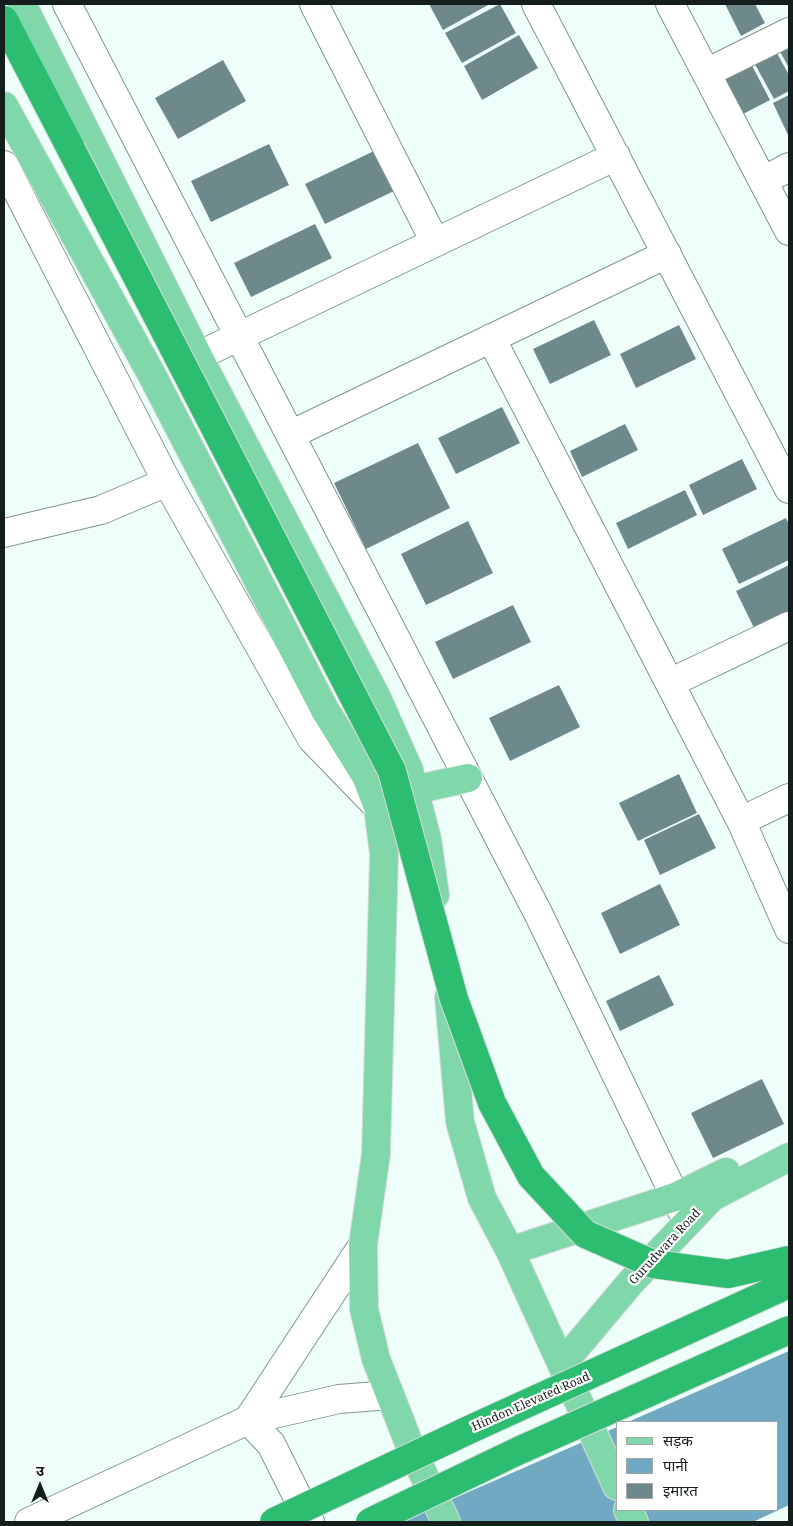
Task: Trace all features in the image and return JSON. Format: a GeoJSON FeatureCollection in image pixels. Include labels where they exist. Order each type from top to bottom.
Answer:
{"type":"FeatureCollection","features":[{"type":"Feature","properties":{"kind":"highway"},"geometry":{"type":"LineString","coordinates":[[4,20],[392,771],[454,999],[492,1103],[531,1176],[585,1234],[653,1264],[728,1274],[789,1260]]}},
{"type":"Feature","properties":{"kind":"highway","name":"Hindon Elevated Road"},"geometry":{"type":"LineString","coordinates":[[274,1522],[473,1428],[789,1284]]}},
{"type":"Feature","properties":{"kind":"highway"},"geometry":{"type":"LineString","coordinates":[[370,1522],[518,1451],[789,1330]]}},
{"type":"Feature","properties":{"kind":"main road"},"geometry":{"type":"LineString","coordinates":[[22,4],[198,356],[376,696],[409,770],[427,838],[448,983],[460,1122],[482,1198],[510,1251],[616,1484]]}},
{"type":"Feature","properties":{"kind":"main road"},"geometry":{"type":"LineString","coordinates":[[4,106],[153,377],[325,710],[366,776],[378,807],[384,854],[376,1154],[364,1245],[364,1309],[376,1359],[446,1522]]}},
{"type":"Feature","properties":{"kind":"main road"},"geometry":{"type":"LineString","coordinates":[[414,790],[468,778]]}},
{"type":"Feature","properties":{"kind":"main road"},"geometry":{"type":"LineString","coordinates":[[384,854],[427,838]]}},
{"type":"Feature","properties":{"kind":"main road","name":"Gurudwara Road"},"geometry":{"type":"LineString","coordinates":[[510,1251],[675,1197],[789,1142]]}},
{"type":"Feature","properties":{"kind":"main road","name":"Gurudwara Road"},"geometry":{"type":"LineString","coordinates":[[564,1372],[631,1282],[712,1197],[789,1157]]}},
{"type":"Feature","properties":{"kind":"street"},"geometry":{"type":"LineString","coordinates":[[67,4],[538,913],[688,1222]]}},
{"type":"Feature","properties":{"kind":"street"},"geometry":{"type":"LineString","coordinates":[[314,4],[435,242]]}},
{"type":"Feature","properties":{"kind":"street"},"geometry":{"type":"LineString","coordinates":[[536,4],[667,254],[781,453],[789,489]]}},
{"type":"Feature","properties":{"kind":"street"},"geometry":{"type":"LineString","coordinates":[[670,4],[789,231]]}},
{"type":"Feature","properties":{"kind":"street"},"geometry":{"type":"LineString","coordinates":[[706,73],[789,32]]}},
{"type":"Feature","properties":{"kind":"street"},"geometry":{"type":"LineString","coordinates":[[198,356],[616,156]]}},
{"type":"Feature","properties":{"kind":"street"},"geometry":{"type":"LineString","coordinates":[[4,165],[167,482],[312,739],[378,807]]}},
{"type":"Feature","properties":{"kind":"street"},"geometry":{"type":"LineString","coordinates":[[763,181],[789,167]]}},
{"type":"Feature","properties":{"kind":"street"},"geometry":{"type":"LineString","coordinates":[[290,434],[667,254]]}},
{"type":"Feature","properties":{"kind":"street"},"geometry":{"type":"LineString","coordinates":[[491,338],[741,822],[789,929]]}},
{"type":"Feature","properties":{"kind":"street"},"geometry":{"type":"LineString","coordinates":[[4,533],[101,510],[167,482]]}},
{"type":"Feature","properties":{"kind":"street"},"geometry":{"type":"LineString","coordinates":[[670,683],[789,626]]}},
{"type":"Feature","properties":{"kind":"street"},"geometry":{"type":"LineString","coordinates":[[741,822],[789,798]]}},
{"type":"Feature","properties":{"kind":"street"},"geometry":{"type":"LineString","coordinates":[[248,1420],[364,1245]]}},
{"type":"Feature","properties":{"kind":"street"},"geometry":{"type":"LineString","coordinates":[[29,1522],[248,1420],[339,1399],[390,1395]]}},
{"type":"Feature","properties":{"kind":"street"},"geometry":{"type":"LineString","coordinates":[[248,1420],[271,1444],[309,1519]]}},
{"type":"Feature","properties":{"kind":"water"},"geometry":{"type":"Polygon","coordinates":[[[789,1351],[789,1505],[778,1510],[778,1421],[630,1421],[789,1351]]]}},
{"type":"Feature","properties":{"kind":"water"},"geometry":{"type":"Polygon","coordinates":[[[616,1427],[616,1511],[776,1511],[753,1522],[400,1522],[616,1427]]]}},
{"type":"Feature","properties":{"kind":"building"},"geometry":{"type":"Polygon","coordinates":[[[429,4],[490,4],[443,30],[429,4]]]}},
{"type":"Feature","properties":{"kind":"building"},"geometry":{"type":"Polygon","coordinates":[[[500,4],[516,33],[462,63],[445,33],[500,4]]]}},
{"type":"Feature","properties":{"kind":"building"},"geometry":{"type":"Polygon","coordinates":[[[725,4],[755,4],[765,23],[741,36],[725,4]]]}},
{"type":"Feature","properties":{"kind":"building"},"geometry":{"type":"Polygon","coordinates":[[[519,35],[538,68],[482,100],[464,66],[519,35]]]}},
{"type":"Feature","properties":{"kind":"building"},"geometry":{"type":"Polygon","coordinates":[[[789,40],[789,68],[777,46],[789,40]]]}},
{"type":"Feature","properties":{"kind":"building"},"geometry":{"type":"Polygon","coordinates":[[[773,46],[789,75],[789,91],[774,99],[751,57],[773,46]]]}},
{"type":"Feature","properties":{"kind":"building"},"geometry":{"type":"Polygon","coordinates":[[[747,56],[770,100],[743,114],[720,70],[747,56]]]}},
{"type":"Feature","properties":{"kind":"building"},"geometry":{"type":"Polygon","coordinates":[[[223,60],[246,101],[178,139],[155,98],[223,60]]]}},
{"type":"Feature","properties":{"kind":"building"},"geometry":{"type":"Polygon","coordinates":[[[789,95],[789,137],[773,103],[789,95]]]}},
{"type":"Feature","properties":{"kind":"building"},"geometry":{"type":"Polygon","coordinates":[[[269,144],[289,185],[211,222],[191,181],[269,144]]]}},
{"type":"Feature","properties":{"kind":"building"},"geometry":{"type":"Polygon","coordinates":[[[374,151],[394,191],[325,224],[305,184],[374,151]]]}},
{"type":"Feature","properties":{"kind":"building"},"geometry":{"type":"Polygon","coordinates":[[[315,224],[332,258],[251,297],[234,263],[315,224]]]}},
{"type":"Feature","properties":{"kind":"building"},"geometry":{"type":"Polygon","coordinates":[[[594,320],[611,355],[550,384],[533,349],[594,320]]]}},
{"type":"Feature","properties":{"kind":"building"},"geometry":{"type":"Polygon","coordinates":[[[679,325],[696,359],[636,388],[620,354],[679,325]]]}},
{"type":"Feature","properties":{"kind":"building"},"geometry":{"type":"Polygon","coordinates":[[[502,407],[520,443],[456,474],[438,438],[502,407]]]}},
{"type":"Feature","properties":{"kind":"building"},"geometry":{"type":"Polygon","coordinates":[[[625,424],[638,450],[582,477],[570,451],[625,424]]]}},
{"type":"Feature","properties":{"kind":"building"},"geometry":{"type":"Polygon","coordinates":[[[418,443],[450,508],[366,549],[334,483],[418,443]]]}},
{"type":"Feature","properties":{"kind":"building"},"geometry":{"type":"Polygon","coordinates":[[[742,459],[757,489],[703,515],[689,485],[742,459]]]}},
{"type":"Feature","properties":{"kind":"building"},"geometry":{"type":"Polygon","coordinates":[[[685,490],[697,515],[628,549],[616,523],[685,490]]]}},
{"type":"Feature","properties":{"kind":"building"},"geometry":{"type":"Polygon","coordinates":[[[786,518],[789,525],[789,560],[739,584],[722,549],[786,518]]]}},
{"type":"Feature","properties":{"kind":"building"},"geometry":{"type":"Polygon","coordinates":[[[468,521],[493,573],[426,605],[401,554],[468,521]]]}},
{"type":"Feature","properties":{"kind":"building"},"geometry":{"type":"Polygon","coordinates":[[[789,565],[789,611],[754,628],[736,591],[789,565]]]}},
{"type":"Feature","properties":{"kind":"building"},"geometry":{"type":"Polygon","coordinates":[[[513,605],[531,642],[453,679],[435,642],[513,605]]]}},
{"type":"Feature","properties":{"kind":"building"},"geometry":{"type":"Polygon","coordinates":[[[559,685],[580,727],[510,761],[489,718],[559,685]]]}},
{"type":"Feature","properties":{"kind":"building"},"geometry":{"type":"Polygon","coordinates":[[[679,774],[697,813],[638,841],[619,803],[679,774]]]}},
{"type":"Feature","properties":{"kind":"building"},"geometry":{"type":"Polygon","coordinates":[[[699,814],[716,848],[660,875],[644,840],[699,814]]]}},
{"type":"Feature","properties":{"kind":"building"},"geometry":{"type":"Polygon","coordinates":[[[660,884],[680,925],[620,954],[601,913],[660,884]]]}},
{"type":"Feature","properties":{"kind":"building"},"geometry":{"type":"Polygon","coordinates":[[[659,975],[674,1005],[620,1031],[606,1001],[659,975]]]}},
{"type":"Feature","properties":{"kind":"building"},"geometry":{"type":"Polygon","coordinates":[[[762,1079],[784,1124],[713,1158],[691,1113],[762,1079]]]}}]}
